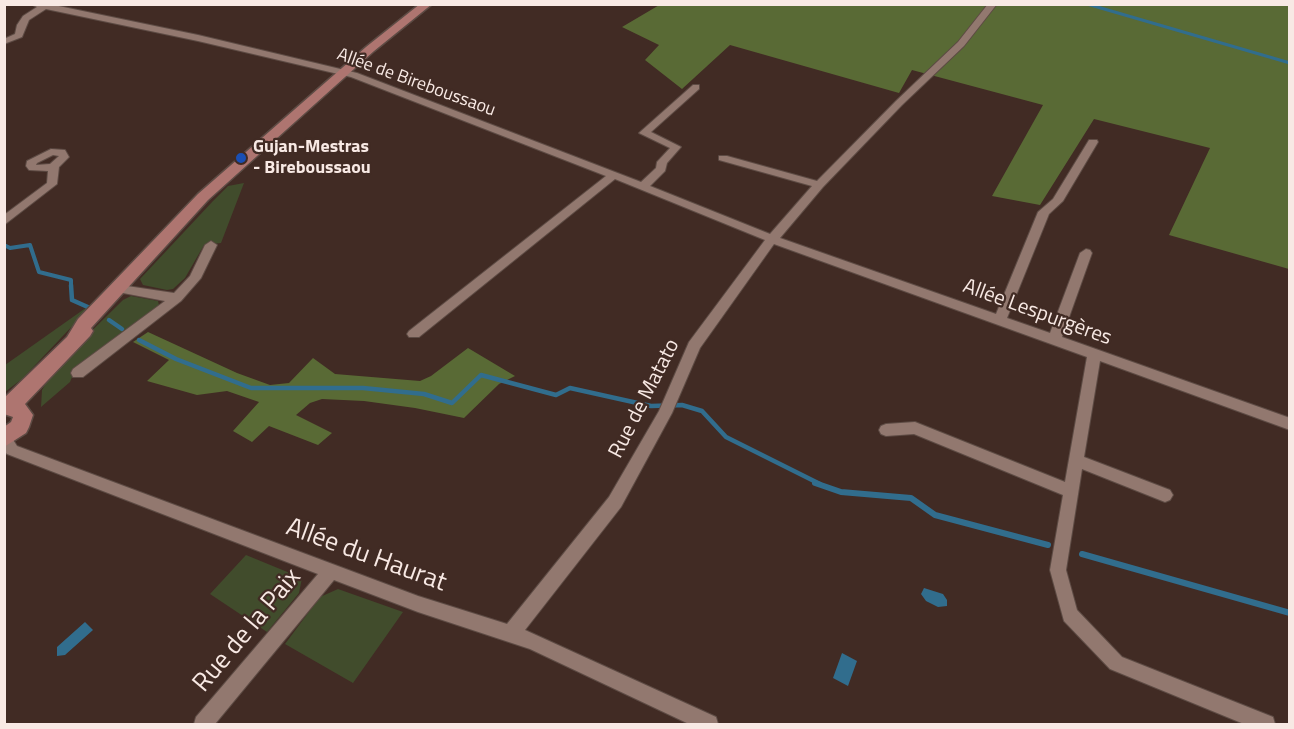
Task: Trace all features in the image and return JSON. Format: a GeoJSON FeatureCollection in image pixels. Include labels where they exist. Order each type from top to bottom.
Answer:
{"type":"FeatureCollection","features":[{"type":"Feature","properties":{"kind":"main road"},"geometry":{"type":"LineString","coordinates":[[5,439],[22,421],[21,411],[8,406],[218,193],[233,172],[344,72],[427,4]]}},
{"type":"Feature","properties":{"kind":"street"},"geometry":{"type":"LineString","coordinates":[[68,11],[86,4]]}},
{"type":"Feature","properties":{"kind":"street","name":"Rue de Matato"},"geometry":{"type":"LineString","coordinates":[[511,633],[615,502],[668,406],[694,346],[772,239],[819,185],[933,68],[961,44],[993,4]]}},
{"type":"Feature","properties":{"kind":"street"},"geometry":{"type":"LineString","coordinates":[[4,42],[19,35],[21,25],[40,5]]}},
{"type":"Feature","properties":{"kind":"street","name":"Allée de Bireboussaou"},"geometry":{"type":"LineString","coordinates":[[40,5],[344,72],[613,175],[772,239]]}},
{"type":"Feature","properties":{"kind":"street"},"geometry":{"type":"LineString","coordinates":[[642,187],[661,169],[662,162],[676,147],[644,133],[696,87]]}},
{"type":"Feature","properties":{"kind":"street"},"geometry":{"type":"LineString","coordinates":[[999,321],[1044,212],[1057,201],[1093,142]]}},
{"type":"Feature","properties":{"kind":"street"},"geometry":{"type":"LineString","coordinates":[[723,158],[819,185]]}},
{"type":"Feature","properties":{"kind":"street"},"geometry":{"type":"LineString","coordinates":[[4,221],[52,184],[54,166]]}},
{"type":"Feature","properties":{"kind":"street"},"geometry":{"type":"LineString","coordinates":[[414,334],[613,175]]}},
{"type":"Feature","properties":{"kind":"street","name":"Allée Lespurgères"},"geometry":{"type":"LineString","coordinates":[[772,239],[1290,424]]}},
{"type":"Feature","properties":{"kind":"street"},"geometry":{"type":"LineString","coordinates":[[78,373],[177,298],[195,278],[211,245]]}},
{"type":"Feature","properties":{"kind":"street"},"geometry":{"type":"LineString","coordinates":[[1054,340],[1086,253]]}},
{"type":"Feature","properties":{"kind":"street"},"geometry":{"type":"LineString","coordinates":[[122,289],[177,298]]}},
{"type":"Feature","properties":{"kind":"street"},"geometry":{"type":"LineString","coordinates":[[1094,354],[1059,570],[1070,615],[1116,663],[1266,724]]}},
{"type":"Feature","properties":{"kind":"street"},"geometry":{"type":"LineString","coordinates":[[886,430],[915,428],[1071,491]]}},
{"type":"Feature","properties":{"kind":"street","name":"Allée du Haurat"},"geometry":{"type":"LineString","coordinates":[[5,439],[12,450],[331,571],[477,624],[533,641],[709,724]]}},
{"type":"Feature","properties":{"kind":"street"},"geometry":{"type":"LineString","coordinates":[[1076,460],[1165,495]]}},
{"type":"Feature","properties":{"kind":"street","name":"Rue de la Paix"},"geometry":{"type":"LineString","coordinates":[[203,724],[331,571]]}},
{"type":"Feature","properties":{"kind":"green space"},"geometry":{"type":"Polygon","coordinates":[[[661,4],[1289,5],[1289,269],[1169,235],[1210,148],[1094,119],[1040,205],[992,196],[1043,105],[912,70],[899,93],[730,45],[682,89],[645,60],[659,45],[622,27],[661,4]]]}},
{"type":"Feature","properties":{"kind":"green space"},"geometry":{"type":"Polygon","coordinates":[[[244,183],[221,243],[204,245],[185,278],[173,289],[143,285],[140,279],[213,201],[228,186],[244,183]]]}},
{"type":"Feature","properties":{"kind":"green space"},"geometry":{"type":"Polygon","coordinates":[[[131,296],[158,301],[159,305],[75,370],[70,382],[41,407],[42,390],[56,366],[123,300],[131,296]]]}},
{"type":"Feature","properties":{"kind":"green space"},"geometry":{"type":"Polygon","coordinates":[[[97,300],[22,379],[5,392],[5,365],[97,300]]]}},
{"type":"Feature","properties":{"kind":"green space"},"geometry":{"type":"Polygon","coordinates":[[[148,332],[237,373],[270,385],[289,383],[313,358],[335,374],[420,381],[431,376],[468,348],[515,376],[499,384],[464,418],[364,401],[322,399],[310,403],[296,415],[332,433],[318,445],[269,426],[252,442],[233,431],[259,402],[227,391],[197,395],[147,381],[169,360],[133,342],[148,332]]]}},
{"type":"Feature","properties":{"kind":"green space"},"geometry":{"type":"Polygon","coordinates":[[[246,555],[302,578],[299,593],[267,632],[210,594],[246,555]]]}},
{"type":"Feature","properties":{"kind":"green space"},"geometry":{"type":"Polygon","coordinates":[[[338,589],[403,612],[353,683],[285,644],[320,597],[338,589]]]}},
{"type":"Feature","properties":{"kind":"water"},"geometry":{"type":"Polygon","coordinates":[[[924,588],[943,594],[947,600],[947,606],[938,607],[926,601],[921,594],[924,588]]]}},
{"type":"Feature","properties":{"kind":"water"},"geometry":{"type":"Polygon","coordinates":[[[85,622],[93,630],[65,655],[57,656],[57,647],[85,622]]]}},
{"type":"Feature","properties":{"kind":"water"},"geometry":{"type":"Polygon","coordinates":[[[842,653],[857,661],[848,686],[833,678],[842,653]]]}},
{"type":"Feature","properties":{"kind":"waterway"},"geometry":{"type":"LineString","coordinates":[[1087,4],[1290,63]]}},
{"type":"Feature","properties":{"kind":"waterway"},"geometry":{"type":"LineString","coordinates":[[4,245],[10,248],[30,245],[39,272],[71,280],[71,285]]}},
{"type":"Feature","properties":{"kind":"waterway"},"geometry":{"type":"LineString","coordinates":[[71,285],[72,300],[90,308]]}},
{"type":"Feature","properties":{"kind":"waterway"},"geometry":{"type":"LineString","coordinates":[[109,320],[122,329]]}},
{"type":"Feature","properties":{"kind":"waterway"},"geometry":{"type":"LineString","coordinates":[[139,340],[176,359],[251,388],[363,388],[424,394],[452,403],[481,375],[556,395],[570,388],[651,406],[682,405],[702,411],[726,437],[820,484]]}},
{"type":"Feature","properties":{"kind":"waterway"},"geometry":{"type":"LineString","coordinates":[[815,483],[841,492],[911,498],[935,515],[1048,545]]}},
{"type":"Feature","properties":{"kind":"waterway"},"geometry":{"type":"LineString","coordinates":[[1082,554],[1290,613]]}},
{"type":"Feature","properties":{"kind":"place","name":"Gujan-Mestras - Bireboussaou"},"geometry":{"type":"Point","coordinates":[241,158]}}]}
